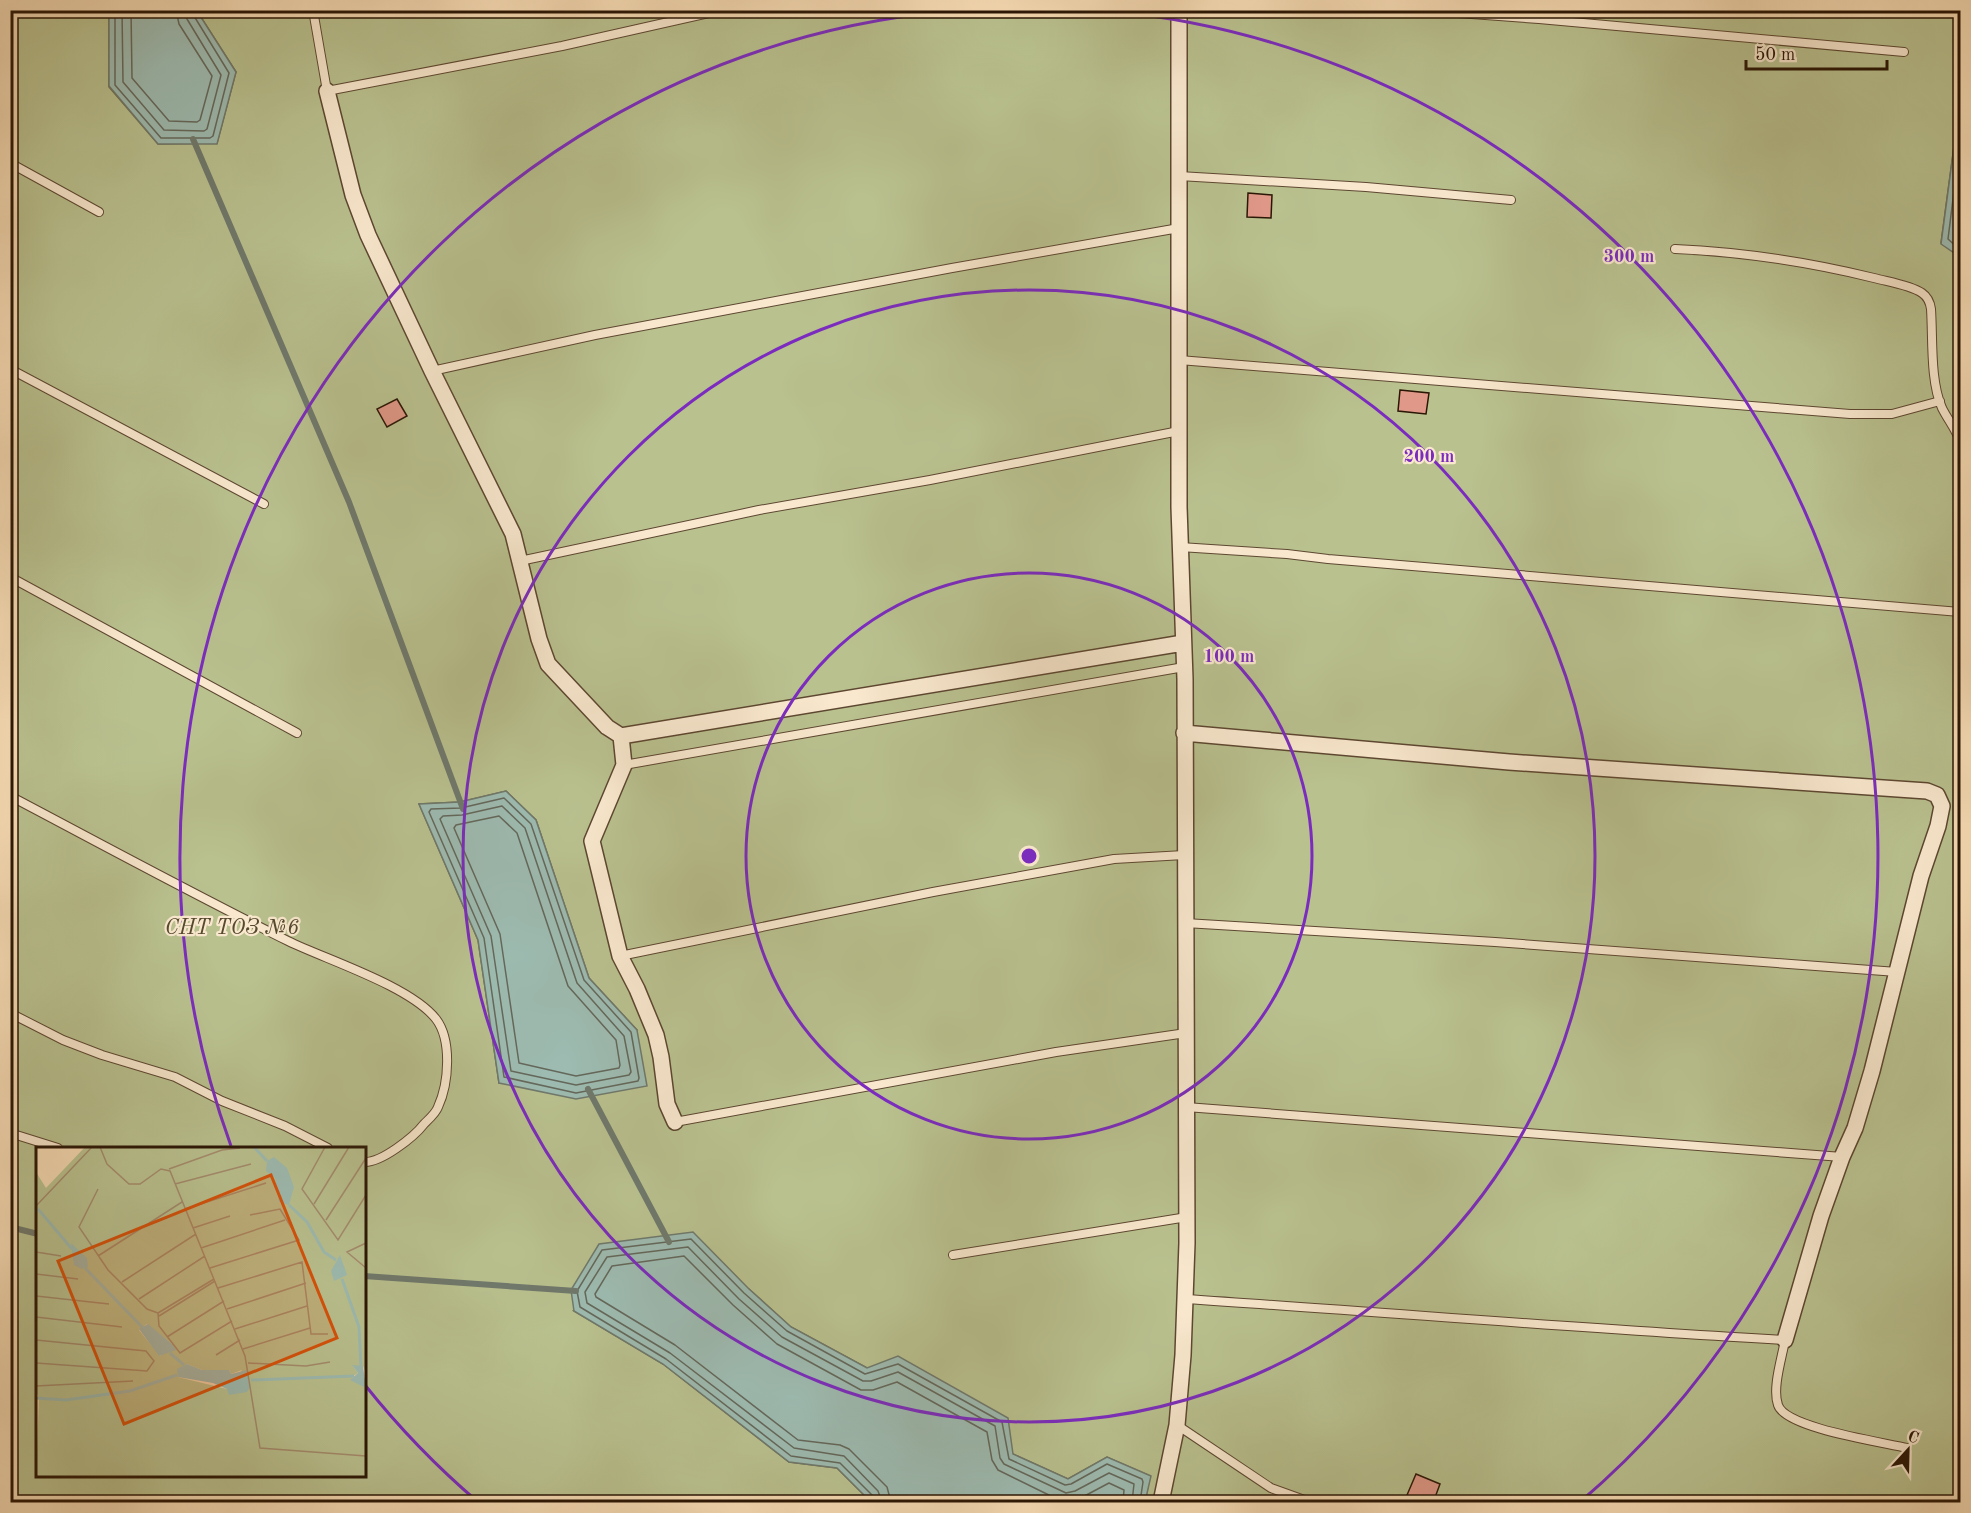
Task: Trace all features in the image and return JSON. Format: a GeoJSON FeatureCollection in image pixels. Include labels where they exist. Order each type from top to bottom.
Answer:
{"type":"FeatureCollection","features":[{"type":"Feature","properties":{"kind":"street"},"geometry":{"type":"LineString","coordinates":[[1161,1503],[1177,1425],[1183,1355],[1187,1217],[1184,667],[1179,431],[1179,10]]}},
{"type":"Feature","properties":{"kind":"street"},"geometry":{"type":"LineString","coordinates":[[327,91],[353,195],[368,235],[513,534],[539,639],[548,664],[607,727],[621,736],[1183,643]]}},
{"type":"Feature","properties":{"kind":"street"},"geometry":{"type":"LineString","coordinates":[[1184,734],[1520,762],[1927,791],[1937,795],[1942,806],[1869,1083],[1855,1128],[1821,1216],[1785,1340]]}},
{"type":"Feature","properties":{"kind":"street"},"geometry":{"type":"LineString","coordinates":[[621,736],[624,765],[592,841],[620,956],[637,988],[656,1035],[662,1057],[667,1104],[675,1122]]}},
{"type":"Feature","properties":{"kind":"lane"},"geometry":{"type":"LineString","coordinates":[[313,10],[327,91],[562,46],[722,10]]}},
{"type":"Feature","properties":{"kind":"lane"},"geometry":{"type":"LineString","coordinates":[[1417,10],[1904,52]]}},
{"type":"Feature","properties":{"kind":"lane"},"geometry":{"type":"LineString","coordinates":[[10,163],[99,212]]}},
{"type":"Feature","properties":{"kind":"lane"},"geometry":{"type":"LineString","coordinates":[[1179,176],[1366,187],[1511,200]]}},
{"type":"Feature","properties":{"kind":"lane"},"geometry":{"type":"LineString","coordinates":[[432,371],[595,335],[1179,228]]}},
{"type":"Feature","properties":{"kind":"lane"},"geometry":{"type":"LineString","coordinates":[[1675,249],[1742,255],[1834,268],[1922,293],[1929,300],[1931,309],[1933,369],[1942,409],[1956,428],[1960,441]]}},
{"type":"Feature","properties":{"kind":"lane"},"geometry":{"type":"LineString","coordinates":[[1179,360],[1850,414],[1892,414],[1940,401]]}},
{"type":"Feature","properties":{"kind":"lane"},"geometry":{"type":"LineString","coordinates":[[10,369],[264,504]]}},
{"type":"Feature","properties":{"kind":"lane"},"geometry":{"type":"LineString","coordinates":[[520,561],[759,510],[930,480],[1179,431]]}},
{"type":"Feature","properties":{"kind":"lane"},"geometry":{"type":"LineString","coordinates":[[1180,547],[1287,554],[1960,612]]}},
{"type":"Feature","properties":{"kind":"lane"},"geometry":{"type":"LineString","coordinates":[[10,577],[297,733]]}},
{"type":"Feature","properties":{"kind":"lane"},"geometry":{"type":"LineString","coordinates":[[624,765],[1184,667]]}},
{"type":"Feature","properties":{"kind":"lane"},"geometry":{"type":"LineString","coordinates":[[10,796],[291,942],[412,998],[436,1019],[445,1037],[448,1064],[438,1108],[420,1130],[385,1156],[366,1162]]}},
{"type":"Feature","properties":{"kind":"lane"},"geometry":{"type":"LineString","coordinates":[[620,956],[944,890],[1114,860],[1185,855]]}},
{"type":"Feature","properties":{"kind":"lane"},"geometry":{"type":"LineString","coordinates":[[1185,923],[1495,942],[1897,972]]}},
{"type":"Feature","properties":{"kind":"lane"},"geometry":{"type":"LineString","coordinates":[[10,1013],[63,1040],[102,1055],[175,1077],[222,1101],[267,1118],[324,1147]]}},
{"type":"Feature","properties":{"kind":"lane"},"geometry":{"type":"LineString","coordinates":[[675,1122],[1056,1052],[1186,1034]]}},
{"type":"Feature","properties":{"kind":"lane"},"geometry":{"type":"LineString","coordinates":[[1186,1107],[1842,1157]]}},
{"type":"Feature","properties":{"kind":"lane"},"geometry":{"type":"LineString","coordinates":[[10,1133],[52,1147]]}},
{"type":"Feature","properties":{"kind":"lane"},"geometry":{"type":"LineString","coordinates":[[953,1254],[1187,1217]]}},
{"type":"Feature","properties":{"kind":"lane"},"geometry":{"type":"LineString","coordinates":[[1185,1299],[1585,1329],[1785,1340],[1776,1393],[1778,1405],[1784,1414],[1798,1422],[1815,1427],[1907,1448]]}},
{"type":"Feature","properties":{"kind":"lane"},"geometry":{"type":"LineString","coordinates":[[1177,1425],[1271,1488],[1310,1503]]}},
{"type":"Feature","properties":{"kind":"green space","name":"СНТ ТОЗ №6"},"geometry":{"type":"Polygon","coordinates":[[[10,11],[109,11],[109,87],[158,144],[217,143],[236,72],[197,11],[1960,11],[1960,113],[1941,243],[1960,257],[1960,1502],[1145,1502],[1150,1476],[1107,1457],[1068,1479],[1013,1454],[867,1368],[791,1327],[749,1289],[574,1311],[663,1364],[789,1462],[837,1468],[871,1502],[11,1502],[10,11]],[[506,791],[460,802],[419,804],[478,940],[499,1083],[637,1030],[589,978],[536,820],[506,791]]]}},
{"type":"Feature","properties":{"kind":"water"},"geometry":{"type":"Polygon","coordinates":[[[109,11],[197,11],[236,72],[217,144],[158,144],[109,86],[109,11]]]}},
{"type":"Feature","properties":{"kind":"water"},"geometry":{"type":"Polygon","coordinates":[[[1960,113],[1960,257],[1941,244],[1960,113]]]}},
{"type":"Feature","properties":{"kind":"water"},"geometry":{"type":"Polygon","coordinates":[[[506,791],[536,820],[589,978],[637,1030],[647,1086],[576,1099],[499,1083],[478,940],[419,804],[460,802],[506,791]]]}},
{"type":"Feature","properties":{"kind":"water"},"geometry":{"type":"Polygon","coordinates":[[[693,1232],[749,1289],[791,1327],[867,1368],[898,1356],[1008,1418],[1013,1454],[1068,1479],[1107,1457],[1151,1476],[1145,1502],[871,1502],[837,1468],[789,1462],[663,1364],[574,1311],[571,1290],[599,1244],[693,1232]]]}},
{"type":"Feature","properties":{"kind":"building"},"geometry":{"type":"Polygon","coordinates":[[[1248,193],[1272,195],[1271,218],[1247,217],[1248,193]]]}},
{"type":"Feature","properties":{"kind":"building"},"geometry":{"type":"Polygon","coordinates":[[[1400,390],[1429,393],[1426,414],[1398,411],[1400,390]]]}},
{"type":"Feature","properties":{"kind":"building"},"geometry":{"type":"Polygon","coordinates":[[[397,399],[407,416],[387,427],[377,409],[397,399]]]}},
{"type":"Feature","properties":{"kind":"building"},"geometry":{"type":"Polygon","coordinates":[[[1416,1474],[1440,1484],[1433,1503],[1425,1503],[1407,1495],[1416,1474]]]}},
{"type":"Feature","properties":{"kind":"waterway"},"geometry":{"type":"LineString","coordinates":[[193,139],[349,502],[463,809]]}},
{"type":"Feature","properties":{"kind":"waterway"},"geometry":{"type":"LineString","coordinates":[[588,1089],[669,1242]]}},
{"type":"Feature","properties":{"kind":"waterway"},"geometry":{"type":"LineString","coordinates":[[10,1227],[36,1234]]}},
{"type":"Feature","properties":{"kind":"waterway"},"geometry":{"type":"LineString","coordinates":[[366,1276],[576,1291]]}}]}
